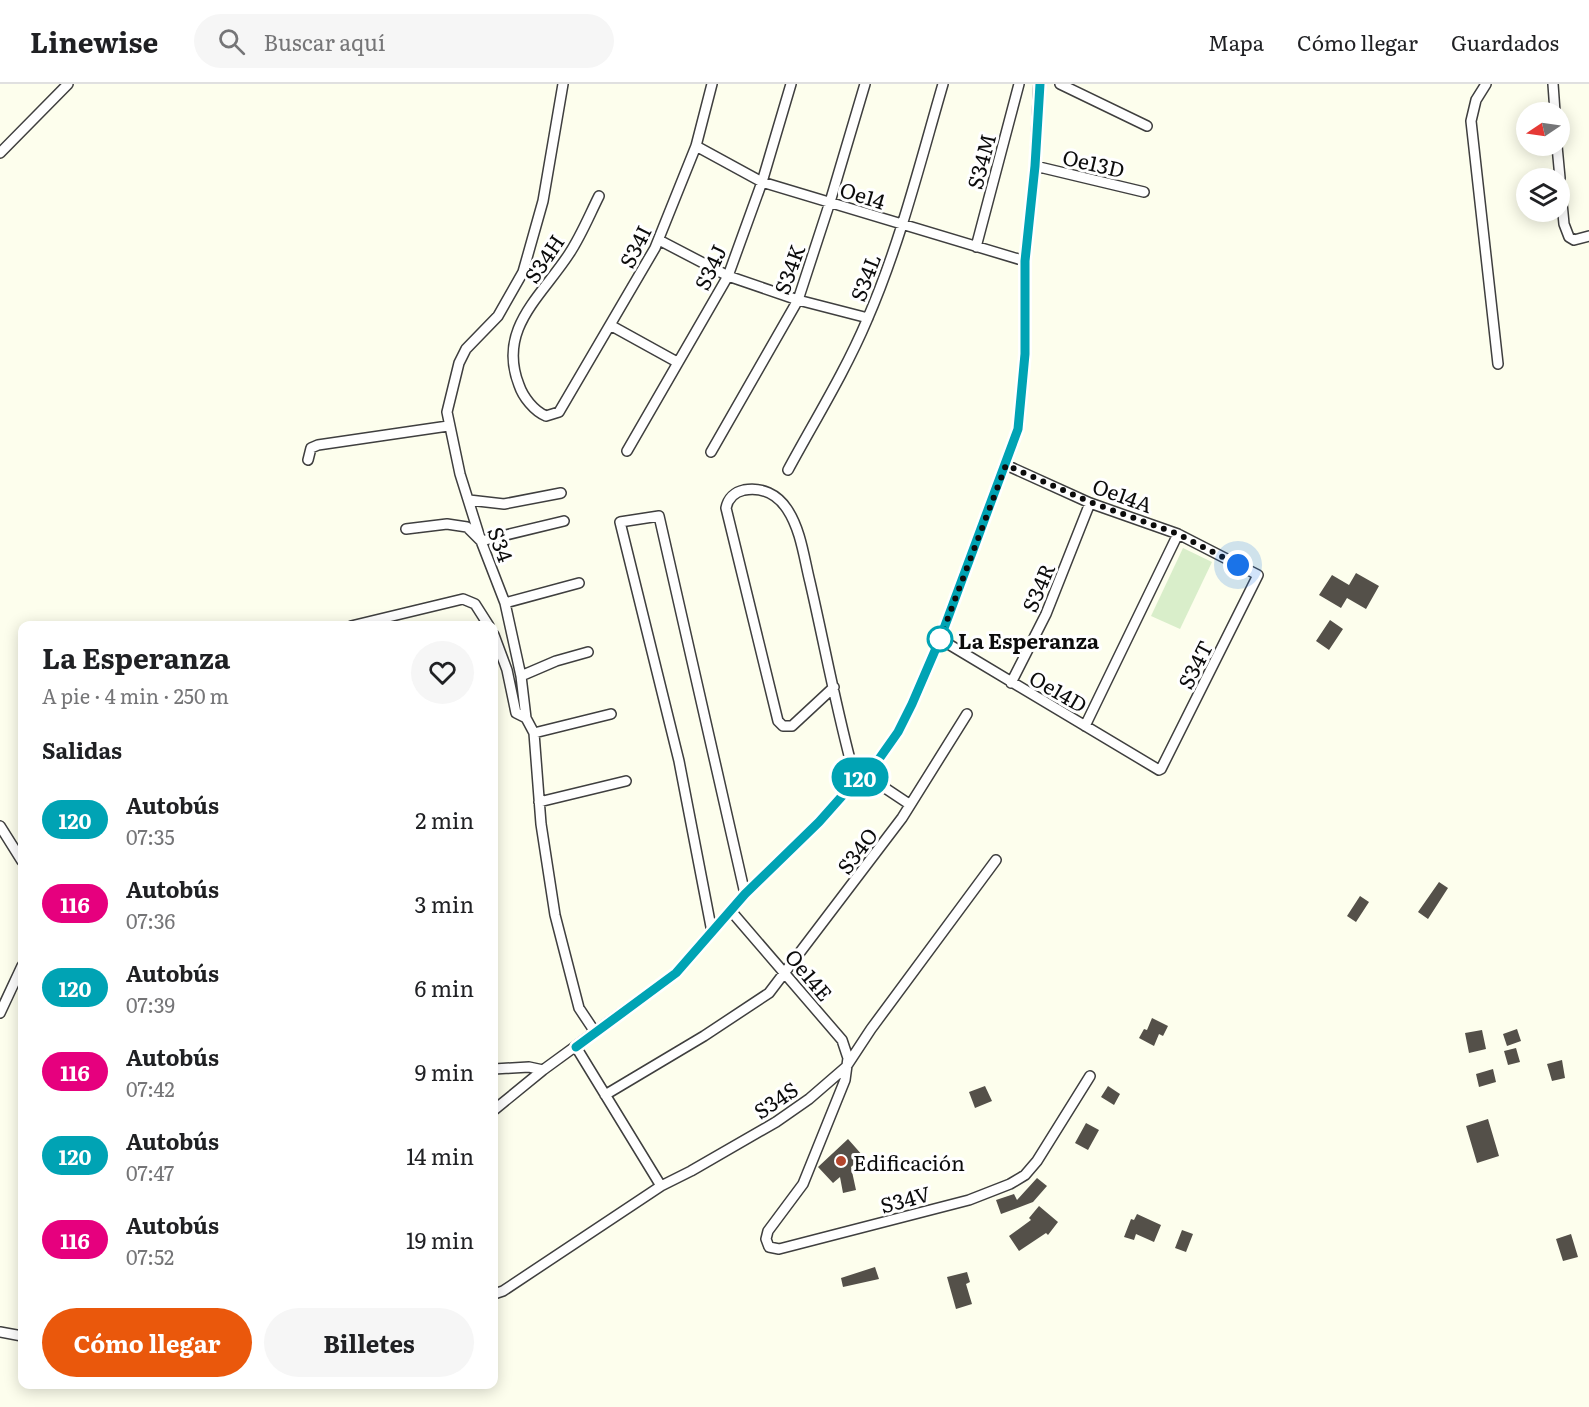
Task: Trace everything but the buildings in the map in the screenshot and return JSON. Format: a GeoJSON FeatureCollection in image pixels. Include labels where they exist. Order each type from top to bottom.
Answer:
{"type":"FeatureCollection","features":[{"type":"Feature","properties":{"kind":"street"},"geometry":{"type":"LineString","coordinates":[[0,153],[68,84]]}},
{"type":"Feature","properties":{"kind":"street","name":"S34"},"geometry":{"type":"LineString","coordinates":[[563,84],[543,201],[523,272],[498,316],[466,349],[459,363],[448,400],[448,426],[481,541],[505,603],[521,676],[526,717],[534,733],[545,862],[555,915],[579,1008],[595,1032]]}},
{"type":"Feature","properties":{"kind":"street","name":"S34I"},"geometry":{"type":"LineString","coordinates":[[559,412],[659,240],[696,146],[712,84]]}},
{"type":"Feature","properties":{"kind":"street","name":"S34J"},"geometry":{"type":"LineString","coordinates":[[627,451],[728,276],[762,182],[791,84]]}},
{"type":"Feature","properties":{"kind":"street","name":"S34K"},"geometry":{"type":"LineString","coordinates":[[711,452],[798,300],[865,84]]}},
{"type":"Feature","properties":{"kind":"street","name":"S34L"},"geometry":{"type":"LineString","coordinates":[[788,470],[843,372],[868,318],[903,225],[943,84]]}},
{"type":"Feature","properties":{"kind":"street","name":"S34M"},"geometry":{"type":"LineString","coordinates":[[976,247],[1019,84]]}},
{"type":"Feature","properties":{"kind":"street"},"geometry":{"type":"LineString","coordinates":[[867,776],[908,713],[940,639],[1018,429],[1023,394],[1025,261],[1035,166],[1040,84]]}},
{"type":"Feature","properties":{"kind":"street"},"geometry":{"type":"LineString","coordinates":[[1060,84],[1147,126]]}},
{"type":"Feature","properties":{"kind":"street"},"geometry":{"type":"LineString","coordinates":[[1486,84],[1476,100],[1471,121],[1498,364]]}},
{"type":"Feature","properties":{"kind":"street"},"geometry":{"type":"LineString","coordinates":[[1554,84],[1555,102]]}},
{"type":"Feature","properties":{"kind":"street","name":"Oe14"},"geometry":{"type":"LineString","coordinates":[[696,146],[762,182],[1025,261]]}},
{"type":"Feature","properties":{"kind":"street","name":"Oe13D"},"geometry":{"type":"LineString","coordinates":[[1035,166],[1144,192]]}},
{"type":"Feature","properties":{"kind":"street","name":"S34H"},"geometry":{"type":"LineString","coordinates":[[559,412],[550,416],[541,414],[521,391],[512,353],[513,338],[523,319],[570,254],[599,196]]}},
{"type":"Feature","properties":{"kind":"street"},"geometry":{"type":"LineString","coordinates":[[1565,222],[1566,231],[1574,240],[1589,237]]}},
{"type":"Feature","properties":{"kind":"street"},"geometry":{"type":"LineString","coordinates":[[659,240],[728,276],[798,300],[868,318]]}},
{"type":"Feature","properties":{"kind":"street"},"geometry":{"type":"LineString","coordinates":[[610,326],[677,363]]}},
{"type":"Feature","properties":{"kind":"street"},"geometry":{"type":"LineString","coordinates":[[308,460],[309,450],[318,445],[448,426]]}},
{"type":"Feature","properties":{"kind":"street","name":"Oe14A"},"geometry":{"type":"LineString","coordinates":[[1006,465],[1090,502],[1178,534],[1258,575]]}},
{"type":"Feature","properties":{"kind":"street"},"geometry":{"type":"LineString","coordinates":[[498,1107],[543,1070],[676,973],[745,894],[819,822],[851,786],[855,778],[834,687],[797,528],[782,502],[765,490],[740,492],[727,502],[726,508],[778,721],[783,726],[792,726],[834,687]]}},
{"type":"Feature","properties":{"kind":"street"},"geometry":{"type":"LineString","coordinates":[[469,500],[504,504],[561,493]]}},
{"type":"Feature","properties":{"kind":"street","name":"S34R"},"geometry":{"type":"LineString","coordinates":[[1011,683],[1046,614],[1090,502]]}},
{"type":"Feature","properties":{"kind":"street"},"geometry":{"type":"LineString","coordinates":[[712,932],[679,761],[620,522],[659,516],[745,894]]}},
{"type":"Feature","properties":{"kind":"street"},"geometry":{"type":"LineString","coordinates":[[406,529],[447,524],[467,527],[481,541],[564,521]]}},
{"type":"Feature","properties":{"kind":"street"},"geometry":{"type":"LineString","coordinates":[[1085,726],[1178,534]]}},
{"type":"Feature","properties":{"kind":"street","name":"S34T"},"geometry":{"type":"LineString","coordinates":[[1161,769],[1258,575]]}},
{"type":"Feature","properties":{"kind":"street"},"geometry":{"type":"LineString","coordinates":[[505,603],[579,583]]}},
{"type":"Feature","properties":{"kind":"street"},"geometry":{"type":"LineString","coordinates":[[372,621],[463,599],[475,604],[486,621]]}},
{"type":"Feature","properties":{"kind":"street","name":"Oe14D"},"geometry":{"type":"LineString","coordinates":[[940,639],[1155,769],[1161,769]]}},
{"type":"Feature","properties":{"kind":"street"},"geometry":{"type":"LineString","coordinates":[[498,646],[507,670],[516,713],[526,717]]}},
{"type":"Feature","properties":{"kind":"street"},"geometry":{"type":"LineString","coordinates":[[521,676],[556,661],[588,652]]}},
{"type":"Feature","properties":{"kind":"street"},"geometry":{"type":"LineString","coordinates":[[534,733],[611,714]]}},
{"type":"Feature","properties":{"kind":"street","name":"S34O"},"geometry":{"type":"LineString","coordinates":[[605,1095],[704,1036],[770,993],[902,818],[967,714]]}},
{"type":"Feature","properties":{"kind":"street"},"geometry":{"type":"LineString","coordinates":[[855,778],[867,776],[909,804]]}},
{"type":"Feature","properties":{"kind":"street"},"geometry":{"type":"LineString","coordinates":[[539,802],[626,781]]}},
{"type":"Feature","properties":{"kind":"street"},"geometry":{"type":"LineString","coordinates":[[0,826],[18,855]]}},
{"type":"Feature","properties":{"kind":"street","name":"S34S"},"geometry":{"type":"LineString","coordinates":[[498,1292],[661,1186],[776,1122],[809,1100],[846,1066],[996,860]]}},
{"type":"Feature","properties":{"kind":"street","name":"Oe14E"},"geometry":{"type":"LineString","coordinates":[[731,911],[842,1040],[847,1050],[846,1066]]}},
{"type":"Feature","properties":{"kind":"street"},"geometry":{"type":"LineString","coordinates":[[0,1013],[18,975]]}},
{"type":"Feature","properties":{"kind":"street"},"geometry":{"type":"LineString","coordinates":[[576,1047],[661,1186]]}},
{"type":"Feature","properties":{"kind":"street","name":"S34V"},"geometry":{"type":"LineString","coordinates":[[846,1066],[845,1080],[803,1184],[768,1231],[766,1239],[769,1247],[779,1249],[969,1200],[1010,1184],[1025,1175],[1037,1161],[1090,1076]]}},
{"type":"Feature","properties":{"kind":"street"},"geometry":{"type":"LineString","coordinates":[[498,1069],[529,1067],[543,1070]]}},
{"type":"Feature","properties":{"kind":"street"},"geometry":{"type":"LineString","coordinates":[[0,1332],[18,1335]]}},
{"type":"Feature","properties":{"kind":"green space"},"geometry":{"type":"Polygon","coordinates":[[[1183,548],[1212,562],[1180,629],[1151,616],[1183,548]]]}},
{"type":"Feature","properties":{"kind":"bus line","name":"120"},"geometry":{"type":"LineString","coordinates":[[576,1047],[676,973],[745,894],[819,822],[851,786],[855,778],[867,776],[898,732],[912,704],[940,639],[1018,429],[1025,354],[1025,261],[1035,166],[1040,84]]}},
{"type":"Feature","properties":{"kind":"place","name":"La Esperanza"},"geometry":{"type":"Point","coordinates":[940,639]}},
{"type":"Feature","properties":{"kind":"place","name":"Edificación"},"geometry":{"type":"Point","coordinates":[841,1161]}},
{"type":"Feature","properties":{"kind":"route"},"geometry":{"type":"LineString","coordinates":[[940,639],[1006,465],[1090,502],[1178,534],[1238,565]]}}]}
